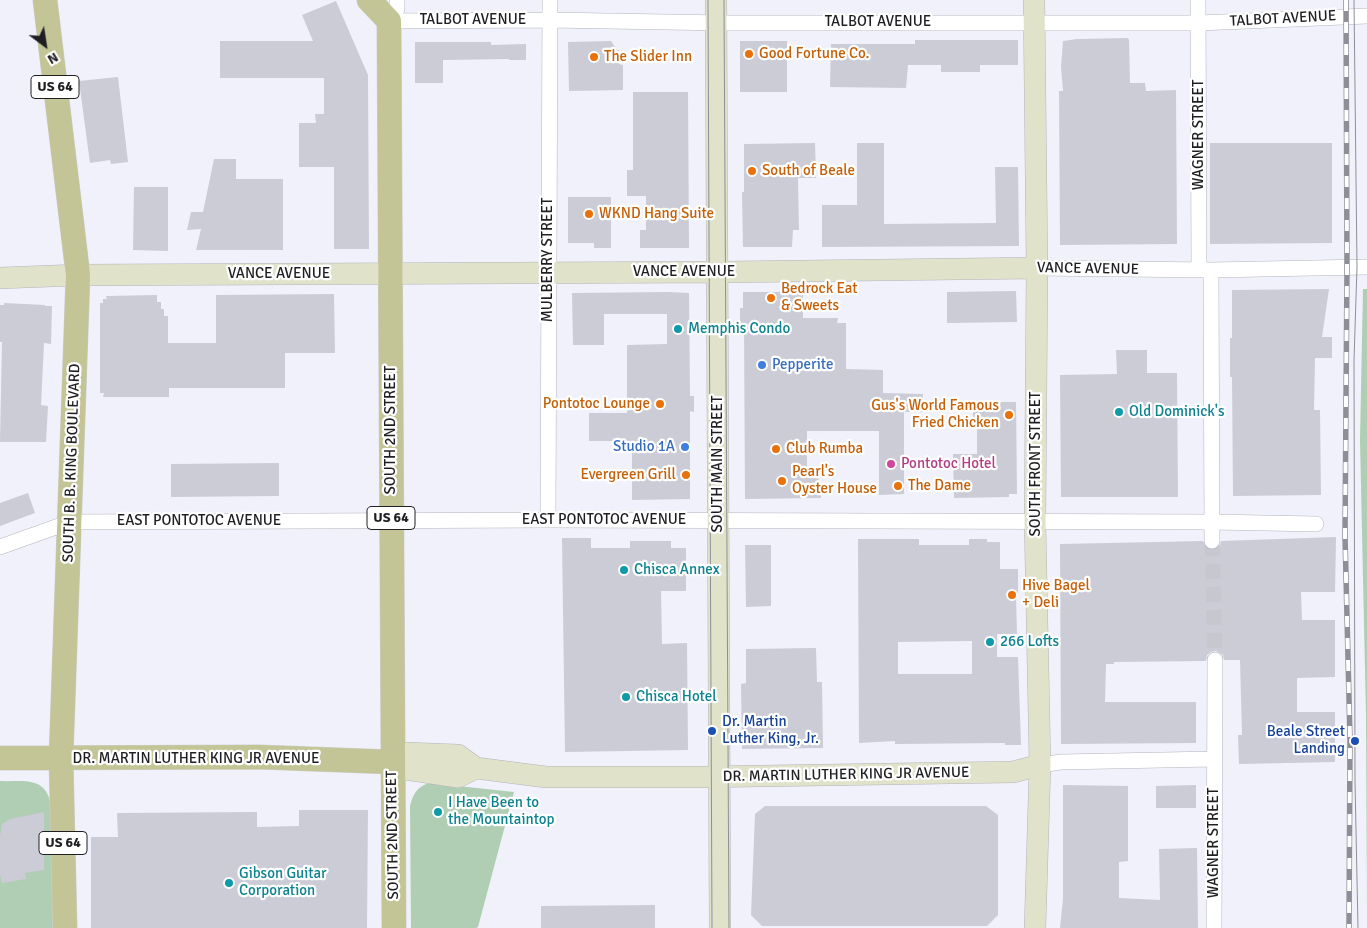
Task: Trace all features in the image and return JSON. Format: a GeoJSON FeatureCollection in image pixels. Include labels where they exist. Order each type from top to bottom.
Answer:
{"type":"FeatureCollection","features":[{"type":"Feature","properties":{"kind":"main road","name":"SOUTH B. B. KING BOULEVARD"},"geometry":{"type":"LineString","coordinates":[[45,0],[78,275],[61,758],[65,928]]}},
{"type":"Feature","properties":{"kind":"main road"},"geometry":{"type":"LineString","coordinates":[[370,0],[393,10]]}},
{"type":"Feature","properties":{"kind":"main road","name":"SOUTH MAIN STREET"},"geometry":{"type":"LineString","coordinates":[[716,0],[720,928]]}},
{"type":"Feature","properties":{"kind":"main road","name":"SOUTH FRONT STREET"},"geometry":{"type":"LineString","coordinates":[[1034,0],[1037,268],[1035,521],[1040,765],[1035,928]]}},
{"type":"Feature","properties":{"kind":"main road","name":"SOUTH 2ND STREET"},"geometry":{"type":"LineString","coordinates":[[393,10],[390,274],[394,928]]}},
{"type":"Feature","properties":{"kind":"main road","name":"VANCE AVENUE"},"geometry":{"type":"LineString","coordinates":[[0,278],[78,275],[718,272],[1037,268]]}},
{"type":"Feature","properties":{"kind":"main road","name":"DR. MARTIN LUTHER KING JR AVENUE"},"geometry":{"type":"LineString","coordinates":[[0,758],[259,757],[392,762],[407,753],[458,755],[476,768],[546,777],[1013,772],[1040,765]]}},
{"type":"Feature","properties":{"kind":"street","name":"MULBERRY STREET"},"geometry":{"type":"LineString","coordinates":[[548,520],[550,0]]}},
{"type":"Feature","properties":{"kind":"street","name":"WAGNER STREET"},"geometry":{"type":"LineString","coordinates":[[1198,0],[1212,541]]}},
{"type":"Feature","properties":{"kind":"street","name":"TALBOT AVENUE"},"geometry":{"type":"LineString","coordinates":[[393,10],[550,20],[716,22],[1198,23],[1367,16]]}},
{"type":"Feature","properties":{"kind":"street","name":"VANCE AVENUE"},"geometry":{"type":"LineString","coordinates":[[1037,268],[1205,270],[1367,267]]}},
{"type":"Feature","properties":{"kind":"street","name":"EAST PONTOTOC AVENUE"},"geometry":{"type":"LineString","coordinates":[[0,547],[70,522],[719,520],[1316,524]]}},
{"type":"Feature","properties":{"kind":"street","name":"WAGNER STREET"},"geometry":{"type":"LineString","coordinates":[[1214,928],[1215,660]]}},
{"type":"Feature","properties":{"kind":"street","name":"DR. MARTIN LUTHER KING JR AVENUE"},"geometry":{"type":"LineString","coordinates":[[1040,765],[1061,762],[1214,759]]}},
{"type":"Feature","properties":{"kind":"green space"},"geometry":{"type":"Polygon","coordinates":[[[1363,289],[1367,289],[1367,905],[1366,716],[1360,440],[1363,289]]]}},
{"type":"Feature","properties":{"kind":"green space"},"geometry":{"type":"Polygon","coordinates":[[[0,781],[33,782],[44,789],[48,796],[51,805],[53,928],[0,928],[0,781]]]}},
{"type":"Feature","properties":{"kind":"green space"},"geometry":{"type":"Polygon","coordinates":[[[430,783],[514,792],[478,927],[476,928],[411,928],[410,806],[416,791],[430,783]]]}},
{"type":"Feature","properties":{"kind":"building"},"geometry":{"type":"Polygon","coordinates":[[[336,1],[368,75],[369,249],[334,249],[334,167],[299,167],[299,123],[316,123],[315,114],[324,114],[324,78],[220,78],[220,41],[313,41],[302,15],[336,1]]]}},
{"type":"Feature","properties":{"kind":"building"},"geometry":{"type":"Polygon","coordinates":[[[1128,38],[1130,83],[1145,83],[1146,91],[1176,90],[1177,244],[1060,245],[1059,91],[1063,91],[1061,67],[1063,41],[1128,38]]]}},
{"type":"Feature","properties":{"kind":"building"},"geometry":{"type":"Polygon","coordinates":[[[915,40],[1018,40],[1018,65],[980,65],[980,72],[941,72],[941,65],[908,65],[906,88],[830,87],[831,44],[915,44],[915,40]]]}},
{"type":"Feature","properties":{"kind":"building","name":"The Slider Inn"},"geometry":{"type":"Polygon","coordinates":[[[611,41],[619,50],[619,64],[623,65],[623,90],[569,91],[568,42],[611,41]]]}},
{"type":"Feature","properties":{"kind":"building"},"geometry":{"type":"Polygon","coordinates":[[[740,41],[787,41],[787,92],[740,92],[740,41]]]}},
{"type":"Feature","properties":{"kind":"building"},"geometry":{"type":"Polygon","coordinates":[[[415,42],[491,42],[491,45],[526,44],[526,60],[443,60],[443,83],[415,83],[415,42]]]}},
{"type":"Feature","properties":{"kind":"building"},"geometry":{"type":"Polygon","coordinates":[[[118,77],[128,162],[111,164],[110,160],[90,163],[79,81],[118,77]]]}},
{"type":"Feature","properties":{"kind":"building"},"geometry":{"type":"Polygon","coordinates":[[[633,92],[688,92],[689,248],[640,248],[640,230],[646,230],[646,196],[627,196],[627,170],[633,170],[633,92]]]}},
{"type":"Feature","properties":{"kind":"building"},"geometry":{"type":"Polygon","coordinates":[[[815,143],[816,178],[798,178],[799,230],[793,230],[792,247],[743,247],[742,192],[744,192],[744,144],[815,143]]]}},
{"type":"Feature","properties":{"kind":"building"},"geometry":{"type":"Polygon","coordinates":[[[857,143],[884,143],[884,224],[996,223],[995,167],[1018,167],[1019,246],[822,247],[822,205],[857,205],[857,143]]]}},
{"type":"Feature","properties":{"kind":"building"},"geometry":{"type":"Polygon","coordinates":[[[1210,143],[1332,143],[1332,243],[1210,244],[1210,143]]]}},
{"type":"Feature","properties":{"kind":"building"},"geometry":{"type":"Polygon","coordinates":[[[214,159],[236,159],[236,179],[283,179],[283,250],[196,250],[201,229],[187,230],[191,212],[203,212],[214,159]]]}},
{"type":"Feature","properties":{"kind":"building"},"geometry":{"type":"Polygon","coordinates":[[[134,187],[168,187],[168,251],[133,250],[134,187]]]}},
{"type":"Feature","properties":{"kind":"building","name":"WKND Hang Suite"},"geometry":{"type":"Polygon","coordinates":[[[568,197],[611,197],[611,248],[594,248],[594,243],[568,243],[568,197]]]}},
{"type":"Feature","properties":{"kind":"building"},"geometry":{"type":"Polygon","coordinates":[[[1329,289],[1322,337],[1332,337],[1332,358],[1315,358],[1314,410],[1320,410],[1321,495],[1233,496],[1232,377],[1230,377],[1232,290],[1329,289]]]}},
{"type":"Feature","properties":{"kind":"building"},"geometry":{"type":"Polygon","coordinates":[[[1016,291],[1017,322],[947,323],[947,292],[1016,291]]]}},
{"type":"Feature","properties":{"kind":"building"},"geometry":{"type":"Polygon","coordinates":[[[743,292],[803,292],[803,318],[838,318],[837,323],[846,323],[846,369],[883,370],[883,393],[923,394],[923,412],[904,412],[904,494],[879,495],[879,431],[807,431],[807,468],[818,467],[821,498],[745,499],[744,323],[740,323],[740,308],[743,308],[743,292]]]}},
{"type":"Feature","properties":{"kind":"building"},"geometry":{"type":"Polygon","coordinates":[[[572,293],[689,293],[690,396],[694,396],[694,412],[690,411],[690,499],[632,500],[632,441],[589,441],[589,413],[627,413],[627,345],[667,344],[667,314],[604,314],[604,345],[573,345],[572,293]]]}},
{"type":"Feature","properties":{"kind":"building"},"geometry":{"type":"Polygon","coordinates":[[[334,294],[335,353],[285,353],[285,388],[169,388],[169,397],[103,397],[104,393],[100,393],[100,303],[103,303],[103,299],[107,299],[106,296],[157,295],[157,302],[161,302],[161,309],[164,309],[164,316],[168,316],[168,343],[216,343],[216,295],[334,294]]]}},
{"type":"Feature","properties":{"kind":"building"},"geometry":{"type":"Polygon","coordinates":[[[4,303],[52,306],[51,344],[44,343],[41,405],[48,406],[46,442],[0,442],[2,342],[0,342],[0,305],[4,305],[4,303]]]}},
{"type":"Feature","properties":{"kind":"building","name":"Old Dominick's"},"geometry":{"type":"Polygon","coordinates":[[[1116,350],[1147,350],[1147,373],[1177,373],[1178,497],[1061,497],[1060,375],[1117,374],[1116,350]]]}},
{"type":"Feature","properties":{"kind":"building"},"geometry":{"type":"Polygon","coordinates":[[[973,402],[1016,402],[1017,494],[1009,494],[1009,497],[954,498],[953,454],[977,454],[977,428],[973,428],[973,402]]]}},
{"type":"Feature","properties":{"kind":"building"},"geometry":{"type":"Polygon","coordinates":[[[279,463],[279,496],[171,497],[171,464],[279,463]]]}},
{"type":"Feature","properties":{"kind":"building"},"geometry":{"type":"Polygon","coordinates":[[[28,493],[35,513],[0,526],[0,503],[28,493]]]}},
{"type":"Feature","properties":{"kind":"building"},"geometry":{"type":"Polygon","coordinates":[[[1336,537],[1335,592],[1301,592],[1302,620],[1335,620],[1335,677],[1297,678],[1297,712],[1335,712],[1335,762],[1239,764],[1238,735],[1242,735],[1240,660],[1224,660],[1223,655],[1216,651],[1207,655],[1206,661],[1114,662],[1114,664],[1106,664],[1105,702],[1196,702],[1196,743],[1061,744],[1060,544],[1203,541],[1207,549],[1213,550],[1220,546],[1221,541],[1336,537]]]}},
{"type":"Feature","properties":{"kind":"building","name":"Chisca Hotel"},"geometry":{"type":"Polygon","coordinates":[[[562,538],[591,538],[591,548],[630,548],[630,541],[671,541],[671,548],[686,548],[686,591],[661,591],[662,644],[687,643],[688,750],[565,752],[562,538]]]}},
{"type":"Feature","properties":{"kind":"building","name":"266 Lofts"},"geometry":{"type":"Polygon","coordinates":[[[858,539],[919,539],[919,545],[969,545],[969,539],[987,539],[987,542],[1000,542],[1000,569],[1018,569],[1018,596],[1016,596],[1017,634],[997,634],[997,657],[1018,657],[1021,745],[1005,745],[1005,743],[895,744],[895,741],[859,743],[858,539]],[[972,641],[898,642],[898,674],[972,674],[972,641]]]}},
{"type":"Feature","properties":{"kind":"building"},"geometry":{"type":"Polygon","coordinates":[[[745,545],[771,545],[771,606],[746,607],[745,545]]]}},
{"type":"Feature","properties":{"kind":"building"},"geometry":{"type":"Polygon","coordinates":[[[816,648],[817,682],[822,682],[823,748],[742,749],[741,684],[746,683],[746,649],[816,648]]]}},
{"type":"Feature","properties":{"kind":"building"},"geometry":{"type":"Polygon","coordinates":[[[1063,785],[1128,786],[1128,861],[1119,862],[1119,898],[1160,900],[1159,849],[1197,848],[1198,928],[1060,928],[1063,899],[1063,785]]]}},
{"type":"Feature","properties":{"kind":"building"},"geometry":{"type":"Polygon","coordinates":[[[1196,785],[1196,808],[1156,808],[1156,786],[1196,785]]]}},
{"type":"Feature","properties":{"kind":"building"},"geometry":{"type":"Polygon","coordinates":[[[765,806],[986,806],[998,815],[998,915],[987,926],[762,926],[751,915],[755,814],[765,806]]]}},
{"type":"Feature","properties":{"kind":"building","name":"Gibson Guitar Corporation"},"geometry":{"type":"Polygon","coordinates":[[[299,810],[368,810],[367,928],[91,928],[91,837],[118,837],[117,813],[257,812],[257,827],[299,826],[299,810]]]}},
{"type":"Feature","properties":{"kind":"building"},"geometry":{"type":"Polygon","coordinates":[[[44,812],[44,870],[25,873],[26,879],[2,883],[0,875],[0,836],[2,824],[10,819],[44,812]]]}},
{"type":"Feature","properties":{"kind":"building"},"geometry":{"type":"Polygon","coordinates":[[[655,905],[655,928],[541,928],[541,906],[655,905]]]}},
{"type":"Feature","properties":{"kind":"tunnel"},"geometry":{"type":"LineString","coordinates":[[1212,541],[1215,660]]}},
{"type":"Feature","properties":{"kind":"tram line"},"geometry":{"type":"LineString","coordinates":[[708,0],[712,928]]}},
{"type":"Feature","properties":{"kind":"tram line"},"geometry":{"type":"LineString","coordinates":[[724,0],[729,928]]}},
{"type":"Feature","properties":{"kind":"tram line"},"geometry":{"type":"LineString","coordinates":[[1354,0],[1357,267],[1354,360],[1355,781],[1358,928]]}},
{"type":"Feature","properties":{"kind":"railway"},"geometry":{"type":"LineString","coordinates":[[1346,0],[1345,536],[1350,739],[1349,928]]}},
{"type":"Feature","properties":{"kind":"place","name":"Good Fortune Co."},"geometry":{"type":"Point","coordinates":[749,54]}},
{"type":"Feature","properties":{"kind":"place","name":"The Slider Inn"},"geometry":{"type":"Point","coordinates":[594,57]}},
{"type":"Feature","properties":{"kind":"place","name":"South of Beale"},"geometry":{"type":"Point","coordinates":[752,171]}},
{"type":"Feature","properties":{"kind":"place","name":"WKND Hang Suite"},"geometry":{"type":"Point","coordinates":[589,214]}},
{"type":"Feature","properties":{"kind":"place","name":"Bedrock Eat & Sweets"},"geometry":{"type":"Point","coordinates":[771,298]}},
{"type":"Feature","properties":{"kind":"place","name":"Memphis Condo"},"geometry":{"type":"Point","coordinates":[678,329]}},
{"type":"Feature","properties":{"kind":"place","name":"Pepperite"},"geometry":{"type":"Point","coordinates":[762,365]}},
{"type":"Feature","properties":{"kind":"place","name":"Pontotoc Lounge"},"geometry":{"type":"Point","coordinates":[660,404]}},
{"type":"Feature","properties":{"kind":"place","name":"Old Dominick's"},"geometry":{"type":"Point","coordinates":[1119,412]}},
{"type":"Feature","properties":{"kind":"place","name":"Gus's World Famous Fried Chicken"},"geometry":{"type":"Point","coordinates":[1009,415]}},
{"type":"Feature","properties":{"kind":"place","name":"Studio 1A"},"geometry":{"type":"Point","coordinates":[685,447]}},
{"type":"Feature","properties":{"kind":"place","name":"Club Rumba"},"geometry":{"type":"Point","coordinates":[776,449]}},
{"type":"Feature","properties":{"kind":"place","name":"Pontotoc Hotel"},"geometry":{"type":"Point","coordinates":[891,464]}},
{"type":"Feature","properties":{"kind":"place","name":"Evergreen Grill"},"geometry":{"type":"Point","coordinates":[686,475]}},
{"type":"Feature","properties":{"kind":"place","name":"Pearl's Oyster House"},"geometry":{"type":"Point","coordinates":[782,481]}},
{"type":"Feature","properties":{"kind":"place","name":"The Dame"},"geometry":{"type":"Point","coordinates":[898,486]}},
{"type":"Feature","properties":{"kind":"place","name":"Chisca Annex"},"geometry":{"type":"Point","coordinates":[624,570]}},
{"type":"Feature","properties":{"kind":"place","name":"Hive Bagel + Deli"},"geometry":{"type":"Point","coordinates":[1012,595]}},
{"type":"Feature","properties":{"kind":"place","name":"266 Lofts"},"geometry":{"type":"Point","coordinates":[990,642]}},
{"type":"Feature","properties":{"kind":"place","name":"Chisca Hotel"},"geometry":{"type":"Point","coordinates":[626,697]}},
{"type":"Feature","properties":{"kind":"place","name":"Dr. Martin Luther King, Jr."},"geometry":{"type":"Point","coordinates":[712,731]}},
{"type":"Feature","properties":{"kind":"place","name":"Beale Street Landing"},"geometry":{"type":"Point","coordinates":[1355,741]}},
{"type":"Feature","properties":{"kind":"place","name":"I Have Been to the Mountaintop"},"geometry":{"type":"Point","coordinates":[438,812]}},
{"type":"Feature","properties":{"kind":"place","name":"Gibson Guitar Corporation"},"geometry":{"type":"Point","coordinates":[229,883]}}]}
